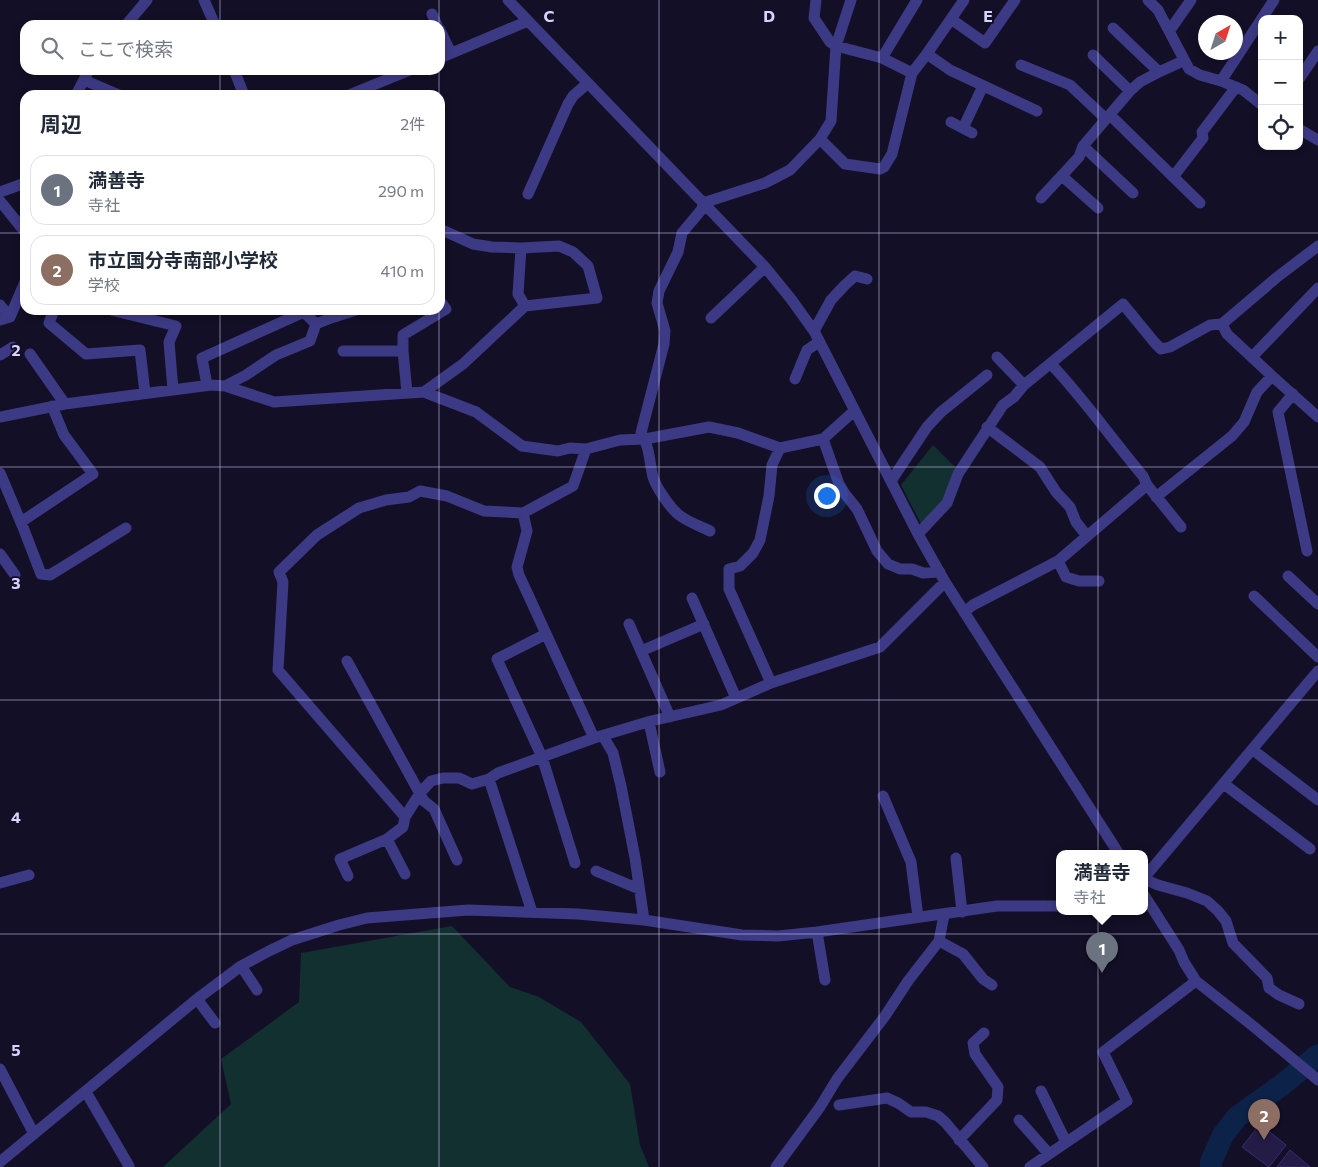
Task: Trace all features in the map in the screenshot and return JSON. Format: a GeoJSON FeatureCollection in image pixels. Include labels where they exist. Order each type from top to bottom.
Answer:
{"type":"FeatureCollection","features":[{"type":"Feature","properties":{"kind":"street"},"geometry":{"type":"LineString","coordinates":[[130,20],[147,0]]}},
{"type":"Feature","properties":{"kind":"street"},"geometry":{"type":"LineString","coordinates":[[204,0],[213,20]]}},
{"type":"Feature","properties":{"kind":"street"},"geometry":{"type":"LineString","coordinates":[[816,0],[814,18],[830,42],[836,46],[882,58],[912,73]]}},
{"type":"Feature","properties":{"kind":"street"},"geometry":{"type":"LineString","coordinates":[[703,203],[765,182],[790,170],[820,140],[831,121],[836,46],[851,0]]}},
{"type":"Feature","properties":{"kind":"street"},"geometry":{"type":"LineString","coordinates":[[882,58],[917,0]]}},
{"type":"Feature","properties":{"kind":"street"},"geometry":{"type":"LineString","coordinates":[[820,140],[845,164],[880,169],[884,167],[892,154],[912,73],[964,0]]}},
{"type":"Feature","properties":{"kind":"street"},"geometry":{"type":"LineString","coordinates":[[951,19],[985,43],[1015,0]]}},
{"type":"Feature","properties":{"kind":"street"},"geometry":{"type":"LineString","coordinates":[[1148,0],[1158,10],[1170,30],[1189,69],[1200,75],[1236,87],[1258,102]]}},
{"type":"Feature","properties":{"kind":"street"},"geometry":{"type":"LineString","coordinates":[[1170,30],[1191,0]]}},
{"type":"Feature","properties":{"kind":"street"},"geometry":{"type":"LineString","coordinates":[[1220,81],[1274,0]]}},
{"type":"Feature","properties":{"kind":"street"},"geometry":{"type":"LineString","coordinates":[[512,1],[528,22],[765,267],[792,299],[816,337],[942,577],[1116,850]]}},
{"type":"Feature","properties":{"kind":"street"},"geometry":{"type":"LineString","coordinates":[[446,55],[528,22]]}},
{"type":"Feature","properties":{"kind":"street"},"geometry":{"type":"LineString","coordinates":[[1113,28],[1158,72]]}},
{"type":"Feature","properties":{"kind":"street"},"geometry":{"type":"LineString","coordinates":[[1303,73],[1318,51]]}},
{"type":"Feature","properties":{"kind":"street"},"geometry":{"type":"LineString","coordinates":[[927,54],[950,70],[1037,111]]}},
{"type":"Feature","properties":{"kind":"street"},"geometry":{"type":"LineString","coordinates":[[1093,55],[1130,91]]}},
{"type":"Feature","properties":{"kind":"street"},"geometry":{"type":"LineString","coordinates":[[1041,198],[1079,157],[1082,146],[1130,91],[1140,82],[1158,72],[1184,61]]}},
{"type":"Feature","properties":{"kind":"street"},"geometry":{"type":"LineString","coordinates":[[1021,65],[1070,85],[1108,117],[1200,204]]}},
{"type":"Feature","properties":{"kind":"street"},"geometry":{"type":"LineString","coordinates":[[78,90],[86,75],[111,90]]}},
{"type":"Feature","properties":{"kind":"street"},"geometry":{"type":"LineString","coordinates":[[236,75],[242,90]]}},
{"type":"Feature","properties":{"kind":"street"},"geometry":{"type":"LineString","coordinates":[[361,90],[398,75]]}},
{"type":"Feature","properties":{"kind":"street"},"geometry":{"type":"LineString","coordinates":[[528,194],[568,104],[573,96],[588,84]]}},
{"type":"Feature","properties":{"kind":"street"},"geometry":{"type":"LineString","coordinates":[[952,122],[968,130],[984,86]]}},
{"type":"Feature","properties":{"kind":"street"},"geometry":{"type":"LineString","coordinates":[[1173,177],[1203,138],[1202,132],[1236,87]]}},
{"type":"Feature","properties":{"kind":"street"},"geometry":{"type":"LineString","coordinates":[[1303,131],[1318,140]]}},
{"type":"Feature","properties":{"kind":"street"},"geometry":{"type":"LineString","coordinates":[[1082,146],[1133,193]]}},
{"type":"Feature","properties":{"kind":"street"},"geometry":{"type":"LineString","coordinates":[[1062,176],[1098,208]]}},
{"type":"Feature","properties":{"kind":"street"},"geometry":{"type":"LineString","coordinates":[[0,192],[20,185]]}},
{"type":"Feature","properties":{"kind":"street"},"geometry":{"type":"LineString","coordinates":[[0,201],[20,226]]}},
{"type":"Feature","properties":{"kind":"street"},"geometry":{"type":"LineString","coordinates":[[703,203],[702,209],[682,233],[678,252],[659,291],[657,303],[665,331],[664,344],[641,432],[650,454],[654,478],[665,498],[679,515],[710,531]]}},
{"type":"Feature","properties":{"kind":"street"},"geometry":{"type":"LineString","coordinates":[[424,392],[463,364],[525,306],[596,298],[588,266],[573,252],[559,246],[521,248],[473,244],[445,231]]}},
{"type":"Feature","properties":{"kind":"street"},"geometry":{"type":"LineString","coordinates":[[918,534],[947,503],[958,474],[1003,405],[1024,385],[1123,304],[1161,349],[1170,347],[1210,325],[1222,324],[1276,278],[1318,246]]}},
{"type":"Feature","properties":{"kind":"street"},"geometry":{"type":"LineString","coordinates":[[521,248],[518,294],[525,306]]}},
{"type":"Feature","properties":{"kind":"street"},"geometry":{"type":"LineString","coordinates":[[711,318],[765,267]]}},
{"type":"Feature","properties":{"kind":"street"},"geometry":{"type":"LineString","coordinates":[[795,379],[807,350],[816,337],[831,300],[855,276],[867,279]]}},
{"type":"Feature","properties":{"kind":"street"},"geometry":{"type":"LineString","coordinates":[[1252,357],[1318,288]]}},
{"type":"Feature","properties":{"kind":"street"},"geometry":{"type":"LineString","coordinates":[[5,319],[20,291]]}},
{"type":"Feature","properties":{"kind":"street"},"geometry":{"type":"LineString","coordinates":[[0,305],[5,319]]}},
{"type":"Feature","properties":{"kind":"street"},"geometry":{"type":"LineString","coordinates":[[52,315],[50,323],[86,354],[140,350],[145,393]]}},
{"type":"Feature","properties":{"kind":"street"},"geometry":{"type":"LineString","coordinates":[[131,315],[176,326],[169,342],[173,390]]}},
{"type":"Feature","properties":{"kind":"street"},"geometry":{"type":"LineString","coordinates":[[207,386],[202,358],[297,315]]}},
{"type":"Feature","properties":{"kind":"street"},"geometry":{"type":"LineString","coordinates":[[307,315],[316,324]]}},
{"type":"Feature","properties":{"kind":"street"},"geometry":{"type":"LineString","coordinates":[[225,386],[276,355],[310,341],[316,324],[340,315]]}},
{"type":"Feature","properties":{"kind":"street"},"geometry":{"type":"LineString","coordinates":[[407,393],[403,335],[436,315]]}},
{"type":"Feature","properties":{"kind":"street"},"geometry":{"type":"LineString","coordinates":[[1222,324],[1227,334],[1318,417]]}},
{"type":"Feature","properties":{"kind":"street"},"geometry":{"type":"LineString","coordinates":[[0,355],[13,347]]}},
{"type":"Feature","properties":{"kind":"street"},"geometry":{"type":"LineString","coordinates":[[343,351],[403,351]]}},
{"type":"Feature","properties":{"kind":"street"},"geometry":{"type":"LineString","coordinates":[[30,354],[65,404]]}},
{"type":"Feature","properties":{"kind":"street"},"geometry":{"type":"LineString","coordinates":[[997,357],[1024,385]]}},
{"type":"Feature","properties":{"kind":"street"},"geometry":{"type":"LineString","coordinates":[[1051,364],[1089,407],[1143,476],[1156,497],[1181,527]]}},
{"type":"Feature","properties":{"kind":"street"},"geometry":{"type":"LineString","coordinates":[[891,481],[927,427],[941,412],[987,375]]}},
{"type":"Feature","properties":{"kind":"street"},"geometry":{"type":"LineString","coordinates":[[1156,497],[1232,436],[1244,422],[1257,392],[1272,376]]}},
{"type":"Feature","properties":{"kind":"street"},"geometry":{"type":"LineString","coordinates":[[0,418],[52,406],[207,386],[225,386],[274,402],[424,392],[476,412],[522,446],[558,452],[570,448],[586,449],[620,440],[645,439],[709,427],[738,433],[780,448],[823,439],[854,411]]}},
{"type":"Feature","properties":{"kind":"street"},"geometry":{"type":"LineString","coordinates":[[1292,394],[1278,412],[1307,552]]}},
{"type":"Feature","properties":{"kind":"street"},"geometry":{"type":"LineString","coordinates":[[22,524],[21,522],[93,474],[64,435],[52,406]]}},
{"type":"Feature","properties":{"kind":"street"},"geometry":{"type":"LineString","coordinates":[[987,428],[1040,467],[1056,492],[1070,507],[1076,522],[1087,536]]}},
{"type":"Feature","properties":{"kind":"street"},"geometry":{"type":"LineString","coordinates":[[823,439],[839,484],[857,509],[877,551],[888,564],[900,569],[912,569],[942,577]]}},
{"type":"Feature","properties":{"kind":"street"},"geometry":{"type":"LineString","coordinates":[[771,682],[729,589],[729,569],[740,566],[753,552],[760,540],[769,496],[772,465],[780,448]]}},
{"type":"Feature","properties":{"kind":"street"},"geometry":{"type":"LineString","coordinates":[[405,817],[278,670],[283,582],[279,572],[317,535],[358,508],[386,500],[409,497],[420,491],[447,496],[484,511],[523,513],[574,486],[586,449]]}},
{"type":"Feature","properties":{"kind":"street"},"geometry":{"type":"LineString","coordinates":[[0,473],[41,574],[50,575],[126,528]]}},
{"type":"Feature","properties":{"kind":"street"},"geometry":{"type":"LineString","coordinates":[[964,612],[973,605],[1058,561],[1147,485]]}},
{"type":"Feature","properties":{"kind":"street"},"geometry":{"type":"LineString","coordinates":[[523,513],[527,531],[517,567],[519,575],[546,634],[598,737],[613,753],[635,858],[644,920]]}},
{"type":"Feature","properties":{"kind":"street"},"geometry":{"type":"LineString","coordinates":[[0,554],[15,575]]}},
{"type":"Feature","properties":{"kind":"street"},"geometry":{"type":"LineString","coordinates":[[1058,561],[1066,577],[1079,581],[1098,582]]}},
{"type":"Feature","properties":{"kind":"street"},"geometry":{"type":"LineString","coordinates":[[1288,576],[1318,604]]}},
{"type":"Feature","properties":{"kind":"street"},"geometry":{"type":"LineString","coordinates":[[348,876],[340,859],[387,839],[403,828],[405,817],[420,793],[431,781],[459,778],[472,784],[489,779],[498,773],[598,737],[649,722],[721,705],[771,682],[880,647],[942,577]]}},
{"type":"Feature","properties":{"kind":"street"},"geometry":{"type":"LineString","coordinates":[[1254,596],[1318,656]]}},
{"type":"Feature","properties":{"kind":"street"},"geometry":{"type":"LineString","coordinates":[[692,598],[736,698]]}},
{"type":"Feature","properties":{"kind":"street"},"geometry":{"type":"LineString","coordinates":[[629,624],[670,717]]}},
{"type":"Feature","properties":{"kind":"street"},"geometry":{"type":"LineString","coordinates":[[641,651],[704,624]]}},
{"type":"Feature","properties":{"kind":"street"},"geometry":{"type":"LineString","coordinates":[[546,634],[497,659],[542,757],[575,863]]}},
{"type":"Feature","properties":{"kind":"street"},"geometry":{"type":"LineString","coordinates":[[347,661],[424,801],[434,809],[457,860]]}},
{"type":"Feature","properties":{"kind":"street"},"geometry":{"type":"LineString","coordinates":[[1148,873],[1318,671]]}},
{"type":"Feature","properties":{"kind":"street"},"geometry":{"type":"LineString","coordinates":[[649,722],[660,772]]}},
{"type":"Feature","properties":{"kind":"street"},"geometry":{"type":"LineString","coordinates":[[1253,750],[1318,800]]}},
{"type":"Feature","properties":{"kind":"street"},"geometry":{"type":"LineString","coordinates":[[489,779],[532,912]]}},
{"type":"Feature","properties":{"kind":"street"},"geometry":{"type":"LineString","coordinates":[[1224,784],[1310,849]]}},
{"type":"Feature","properties":{"kind":"street"},"geometry":{"type":"LineString","coordinates":[[883,796],[911,862],[918,917]]}},
{"type":"Feature","properties":{"kind":"street"},"geometry":{"type":"LineString","coordinates":[[387,839],[405,874]]}},
{"type":"Feature","properties":{"kind":"street"},"geometry":{"type":"LineString","coordinates":[[956,858],[962,912]]}},
{"type":"Feature","properties":{"kind":"street"},"geometry":{"type":"LineString","coordinates":[[596,871],[639,888]]}},
{"type":"Feature","properties":{"kind":"street"},"geometry":{"type":"LineString","coordinates":[[0,883],[28,875]]}},
{"type":"Feature","properties":{"kind":"street"},"geometry":{"type":"LineString","coordinates":[[1148,880],[1207,901],[1226,921],[1233,942],[1267,978],[1269,988],[1299,1004]]}},
{"type":"Feature","properties":{"kind":"street"},"geometry":{"type":"LineString","coordinates":[[1148,901],[1196,981],[1315,1077]]}},
{"type":"Feature","properties":{"kind":"street"},"geometry":{"type":"LineString","coordinates":[[0,1162],[197,999],[241,966],[292,940],[367,918],[468,910],[578,914],[644,920],[742,935],[778,936],[944,915],[997,906],[1056,906]]}},
{"type":"Feature","properties":{"kind":"street"},"geometry":{"type":"LineString","coordinates":[[776,1167],[820,1107],[837,1079],[939,941],[944,915]]}},
{"type":"Feature","properties":{"kind":"street"},"geometry":{"type":"LineString","coordinates":[[817,932],[824,980]]}},
{"type":"Feature","properties":{"kind":"street"},"geometry":{"type":"LineString","coordinates":[[939,941],[963,954],[983,979],[992,985]]}},
{"type":"Feature","properties":{"kind":"street"},"geometry":{"type":"LineString","coordinates":[[241,966],[257,990]]}},
{"type":"Feature","properties":{"kind":"street"},"geometry":{"type":"LineString","coordinates":[[1030,1167],[1127,1101],[1103,1052],[1196,981]]}},
{"type":"Feature","properties":{"kind":"street"},"geometry":{"type":"LineString","coordinates":[[197,999],[215,1023]]}},
{"type":"Feature","properties":{"kind":"street"},"geometry":{"type":"LineString","coordinates":[[959,1140],[997,1100],[998,1087],[975,1054],[973,1044],[984,1033]]}},
{"type":"Feature","properties":{"kind":"street"},"geometry":{"type":"LineString","coordinates":[[0,1069],[34,1134]]}},
{"type":"Feature","properties":{"kind":"street"},"geometry":{"type":"LineString","coordinates":[[1041,1091],[1066,1142]]}},
{"type":"Feature","properties":{"kind":"street"},"geometry":{"type":"LineString","coordinates":[[86,1092],[129,1167]]}},
{"type":"Feature","properties":{"kind":"street"},"geometry":{"type":"LineString","coordinates":[[839,1105],[887,1098],[911,1112],[926,1112],[938,1116],[946,1122],[983,1167]]}},
{"type":"Feature","properties":{"kind":"street"},"geometry":{"type":"LineString","coordinates":[[1019,1120],[1049,1154]]}},
{"type":"Feature","properties":{"kind":"green space"},"geometry":{"type":"Polygon","coordinates":[[[933,445],[956,468],[945,501],[921,524],[901,485],[933,445]]]}},
{"type":"Feature","properties":{"kind":"green space"},"geometry":{"type":"Polygon","coordinates":[[[452,926],[510,987],[539,997],[581,1022],[630,1084],[640,1145],[649,1167],[163,1167],[231,1104],[221,1059],[299,1002],[301,953],[452,926]]]}},
{"type":"Feature","properties":{"kind":"building"},"geometry":{"type":"Polygon","coordinates":[[[1260,1124],[1286,1145],[1269,1167],[1242,1147],[1260,1124]]]}},
{"type":"Feature","properties":{"kind":"building"},"geometry":{"type":"Polygon","coordinates":[[[1290,1150],[1310,1167],[1277,1167],[1290,1150]]]}},
{"type":"Feature","properties":{"kind":"waterway"},"geometry":{"type":"LineString","coordinates":[[1211,1167],[1211,1162],[1223,1135],[1237,1117],[1282,1085],[1318,1055]]}},
{"type":"Feature","properties":{"kind":"place","name":"満善寺"},"geometry":{"type":"Point","coordinates":[1102,973]}},
{"type":"Feature","properties":{"kind":"place","name":"市立国分寺南部小学校"},"geometry":{"type":"Point","coordinates":[1264,1140]}}]}
